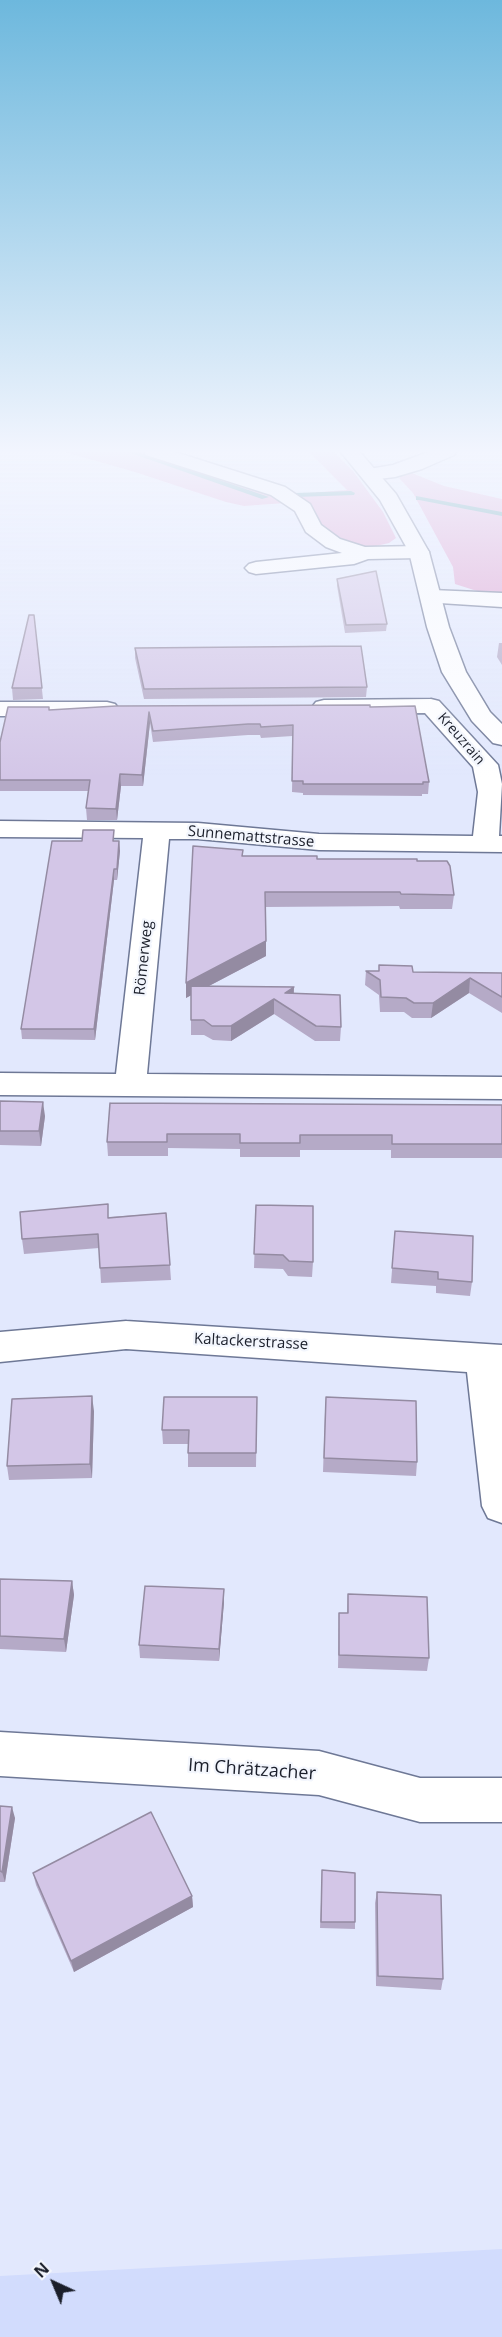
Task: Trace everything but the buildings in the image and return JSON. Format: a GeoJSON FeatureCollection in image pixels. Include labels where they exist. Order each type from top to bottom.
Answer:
{"type":"FeatureCollection","features":[{"type":"Feature","properties":{"kind":"street"},"geometry":{"type":"LineString","coordinates":[[256,568],[334,560]]}},
{"type":"Feature","properties":{"kind":"street"},"geometry":{"type":"LineString","coordinates":[[421,560],[438,627],[454,672],[481,716],[502,738]]}},
{"type":"Feature","properties":{"kind":"street"},"geometry":{"type":"LineString","coordinates":[[432,597],[502,600]]}},
{"type":"Feature","properties":{"kind":"street","name":"Kreuzrain"},"geometry":{"type":"LineString","coordinates":[[301,707],[431,706],[485,765],[491,792],[494,844]]}},
{"type":"Feature","properties":{"kind":"street"},"geometry":{"type":"LineString","coordinates":[[0,709],[134,708]]}},
{"type":"Feature","properties":{"kind":"street","name":"Sunnemattstrasse"},"geometry":{"type":"LineString","coordinates":[[0,829],[198,831],[320,842],[494,844]]}},
{"type":"Feature","properties":{"kind":"street","name":"Römerweg"},"geometry":{"type":"LineString","coordinates":[[130,1085],[157,831]]}},
{"type":"Feature","properties":{"kind":"street"},"geometry":{"type":"LineString","coordinates":[[0,1084],[502,1088]]}},
{"type":"Feature","properties":{"kind":"street","name":"Kaltackerstrasse"},"geometry":{"type":"LineString","coordinates":[[0,1347],[126,1335],[493,1359]]}},
{"type":"Feature","properties":{"kind":"street"},"geometry":{"type":"LineString","coordinates":[[493,1359],[502,1506]]}},
{"type":"Feature","properties":{"kind":"street","name":"Im Chrätzacher"},"geometry":{"type":"LineString","coordinates":[[0,1754],[320,1773],[420,1800],[502,1800]]}},
{"type":"Feature","properties":{"kind":"shaded area"},"geometry":{"type":"Polygon","coordinates":[[[449,560],[502,560],[502,592],[480,592],[455,584],[453,567],[449,560]]]}},
{"type":"Feature","properties":{"kind":"shaded area"},"geometry":{"type":"Polygon","coordinates":[[[502,2249],[502,2337],[0,2337],[0,2276],[502,2249]]]}}]}
